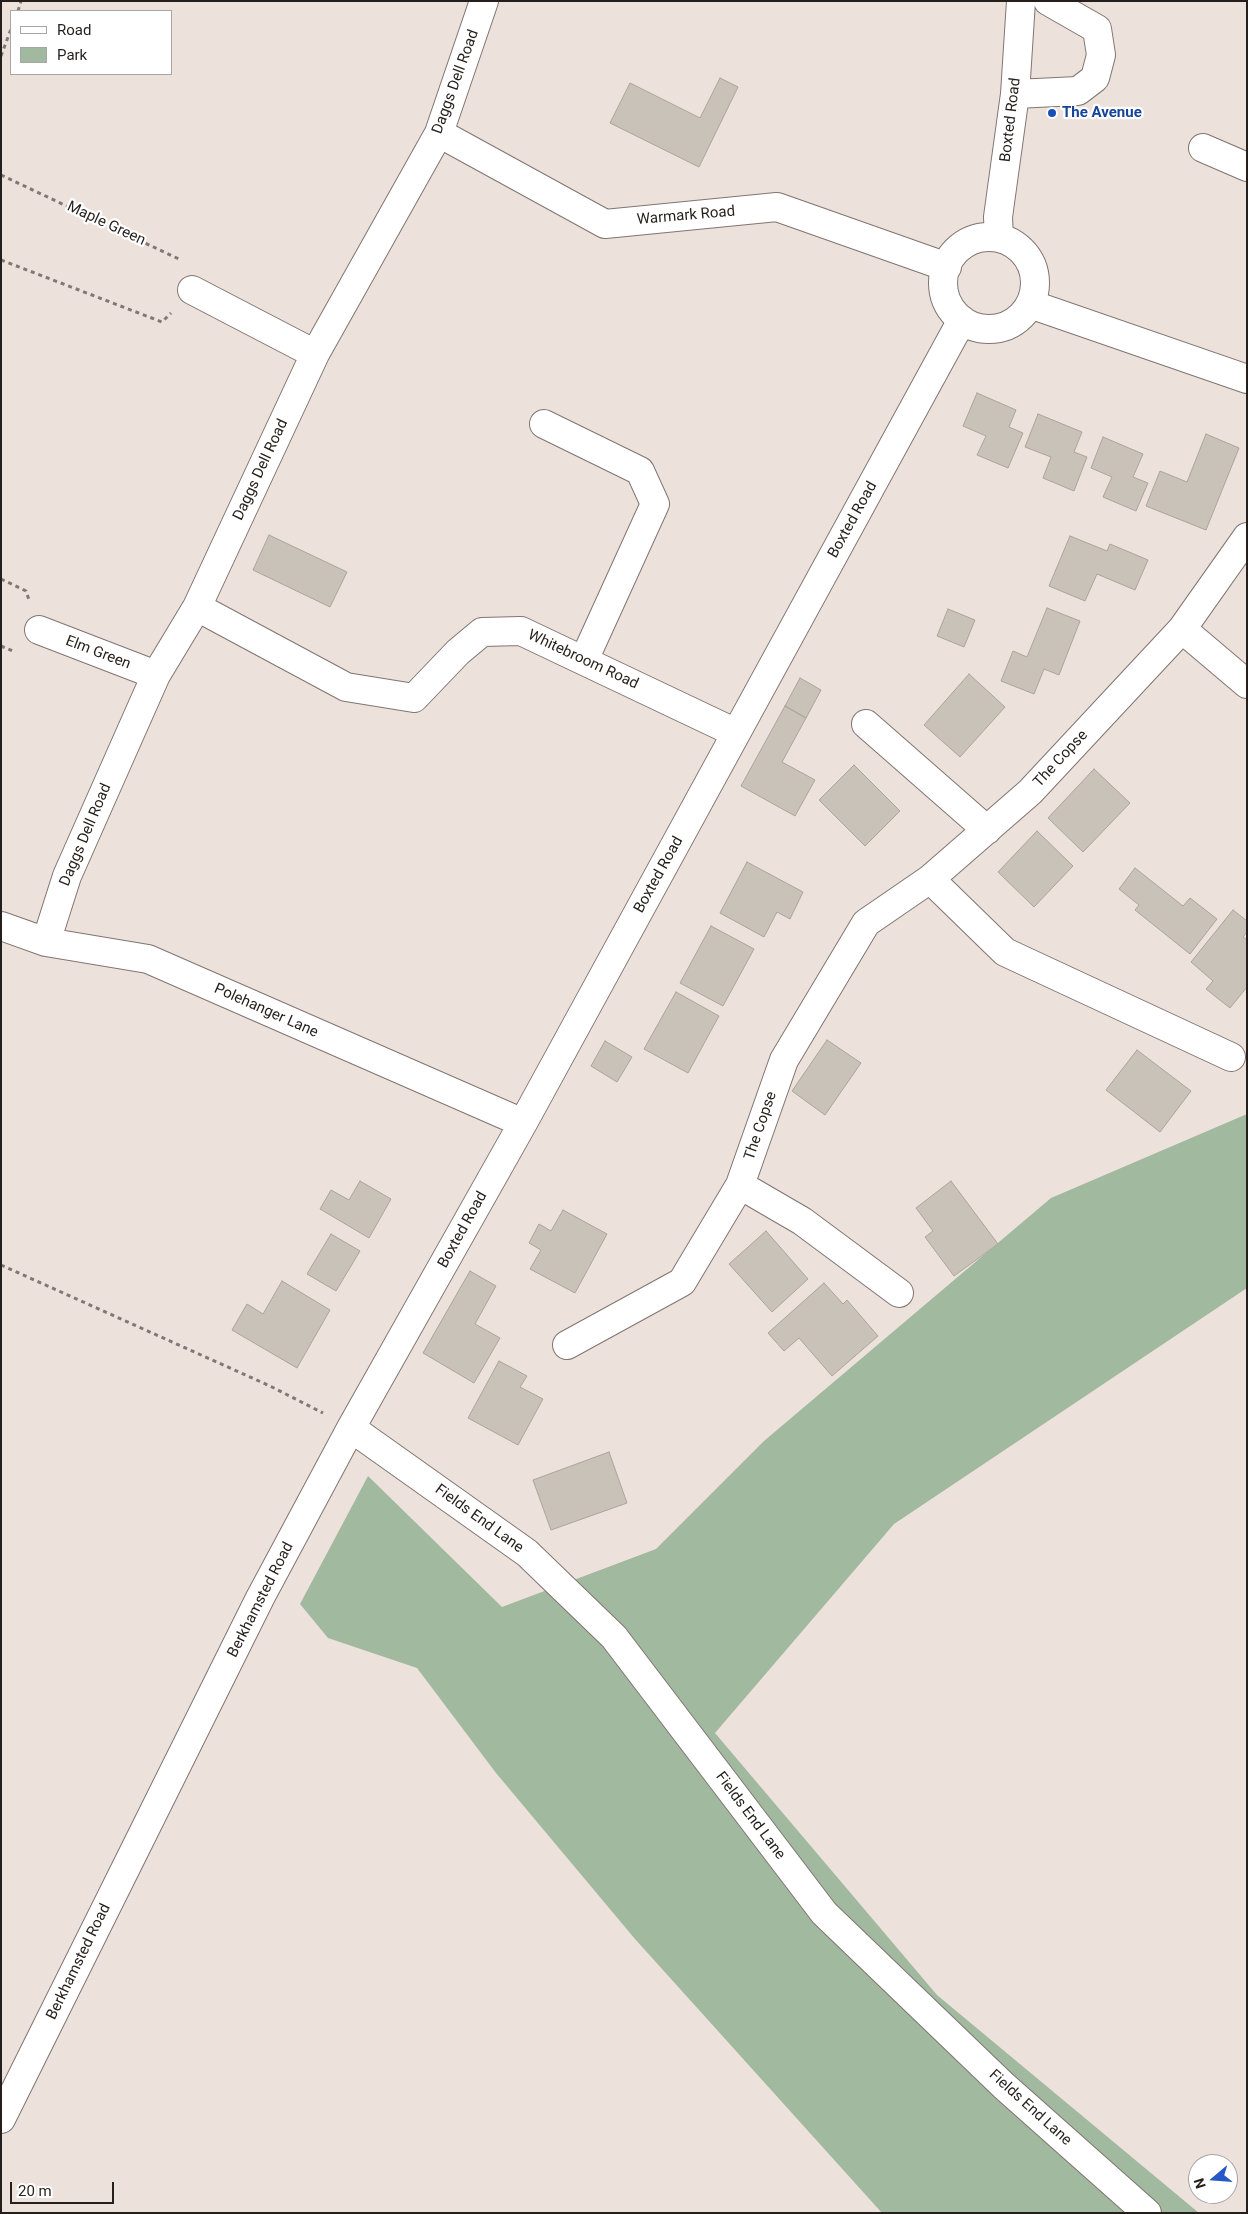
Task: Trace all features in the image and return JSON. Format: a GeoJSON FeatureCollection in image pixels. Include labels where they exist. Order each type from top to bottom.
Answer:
{"type":"FeatureCollection","features":[{"type":"Feature","properties":{"kind":"street","name":"Daggs Dell Road"},"geometry":{"type":"LineString","coordinates":[[46,942],[67,876],[156,675],[197,607],[315,354],[439,133],[484,1]]}},
{"type":"Feature","properties":{"kind":"street","name":"Boxted Road"},"geometry":{"type":"LineString","coordinates":[[999,238],[998,217],[1015,94],[1021,1]]}},
{"type":"Feature","properties":{"kind":"street"},"geometry":{"type":"LineString","coordinates":[[1015,94],[1078,91],[1095,78],[1101,55],[1097,29],[1048,1]]}},
{"type":"Feature","properties":{"kind":"street","name":"Warmark Road"},"geometry":{"type":"LineString","coordinates":[[439,133],[605,224],[778,207],[947,267]]}},
{"type":"Feature","properties":{"kind":"street"},"geometry":{"type":"LineString","coordinates":[[1203,148],[1247,167]]}},
{"type":"Feature","properties":{"kind":"street"},"geometry":{"type":"LineString","coordinates":[[999,238],[1012,243],[1030,263],[1035,284],[1030,304],[1021,317],[1008,326],[992,329],[976,327],[962,320],[952,310],[945,296],[944,281],[947,267],[953,256],[962,246],[980,239],[999,238]]}},
{"type":"Feature","properties":{"kind":"street"},"geometry":{"type":"LineString","coordinates":[[192,290],[315,354]]}},
{"type":"Feature","properties":{"kind":"street"},"geometry":{"type":"LineString","coordinates":[[1030,304],[1247,380]]}},
{"type":"Feature","properties":{"kind":"street","name":"Boxted Road"},"geometry":{"type":"LineString","coordinates":[[351,1428],[523,1123],[962,320]]}},
{"type":"Feature","properties":{"kind":"street"},"geometry":{"type":"LineString","coordinates":[[544,424],[640,471],[655,504],[584,660]]}},
{"type":"Feature","properties":{"kind":"street","name":"The Copse"},"geometry":{"type":"LineString","coordinates":[[567,1345],[682,1282],[740,1185],[784,1060],[866,923],[930,879],[1030,792],[1182,629],[1247,537]]}},
{"type":"Feature","properties":{"kind":"street","name":"Whitebroom Road"},"geometry":{"type":"LineString","coordinates":[[197,607],[346,687],[414,698],[458,652],[482,632],[521,631],[736,733]]}},
{"type":"Feature","properties":{"kind":"street"},"geometry":{"type":"LineString","coordinates":[[1182,629],[1247,684]]}},
{"type":"Feature","properties":{"kind":"street","name":"Elm Green"},"geometry":{"type":"LineString","coordinates":[[39,630],[156,675]]}},
{"type":"Feature","properties":{"kind":"street"},"geometry":{"type":"LineString","coordinates":[[866,724],[987,830]]}},
{"type":"Feature","properties":{"kind":"street"},"geometry":{"type":"LineString","coordinates":[[930,879],[1005,952],[1231,1057]]}},
{"type":"Feature","properties":{"kind":"street","name":"Polehanger Lane"},"geometry":{"type":"LineString","coordinates":[[1,926],[46,942],[148,959],[523,1123]]}},
{"type":"Feature","properties":{"kind":"street"},"geometry":{"type":"LineString","coordinates":[[740,1185],[802,1221],[899,1293]]}},
{"type":"Feature","properties":{"kind":"street","name":"Berkhamsted Road"},"geometry":{"type":"LineString","coordinates":[[1,2119],[260,1598],[351,1428]]}},
{"type":"Feature","properties":{"kind":"street","name":"Fields End Lane"},"geometry":{"type":"LineString","coordinates":[[351,1428],[527,1553],[614,1637],[824,1913],[1004,2086],[1147,2213]]}},
{"type":"Feature","properties":{"kind":"path"},"geometry":{"type":"LineString","coordinates":[[1,56],[10,32]]}},
{"type":"Feature","properties":{"kind":"path","name":"Maple Green"},"geometry":{"type":"LineString","coordinates":[[1,175],[184,262],[192,290]]}},
{"type":"Feature","properties":{"kind":"path"},"geometry":{"type":"LineString","coordinates":[[1,260],[162,322],[192,290]]}},
{"type":"Feature","properties":{"kind":"path"},"geometry":{"type":"LineString","coordinates":[[1,1265],[270,1386],[351,1428]]}},
{"type":"Feature","properties":{"kind":"green space"},"geometry":{"type":"Polygon","coordinates":[[[1247,1114],[1247,1288],[894,1524],[715,1733],[937,1995],[1199,2213],[882,2213],[635,1939],[496,1773],[417,1668],[328,1638],[300,1604],[368,1476],[502,1607],[656,1549],[764,1441],[1051,1198],[1247,1114]]]}},
{"type":"Feature","properties":{"kind":"building"},"geometry":{"type":"Polygon","coordinates":[[[720,78],[738,87],[699,167],[610,123],[630,83],[700,118],[720,78]]]}},
{"type":"Feature","properties":{"kind":"building"},"geometry":{"type":"Polygon","coordinates":[[[977,393],[1016,410],[1009,427],[1023,433],[1008,468],[977,455],[986,436],[963,426],[977,393]]]}},
{"type":"Feature","properties":{"kind":"building"},"geometry":{"type":"Polygon","coordinates":[[[1038,414],[1082,432],[1074,452],[1087,457],[1074,491],[1043,478],[1051,457],[1025,447],[1038,414]]]}},
{"type":"Feature","properties":{"kind":"building"},"geometry":{"type":"Polygon","coordinates":[[[1206,434],[1239,448],[1206,530],[1146,506],[1160,471],[1187,482],[1206,434]]]}},
{"type":"Feature","properties":{"kind":"building"},"geometry":{"type":"Polygon","coordinates":[[[1103,437],[1143,454],[1133,477],[1148,483],[1136,511],[1103,497],[1112,477],[1091,468],[1103,437]]]}},
{"type":"Feature","properties":{"kind":"building"},"geometry":{"type":"Polygon","coordinates":[[[269,535],[347,572],[330,607],[253,570],[269,535]]]}},
{"type":"Feature","properties":{"kind":"building"},"geometry":{"type":"Polygon","coordinates":[[[1070,536],[1107,551],[1110,544],[1148,560],[1135,590],[1097,574],[1085,601],[1049,586],[1070,536]]]}},
{"type":"Feature","properties":{"kind":"building"},"geometry":{"type":"Polygon","coordinates":[[[1047,608],[1080,621],[1059,675],[1044,669],[1034,694],[1001,681],[1013,651],[1027,657],[1047,608]]]}},
{"type":"Feature","properties":{"kind":"building"},"geometry":{"type":"Polygon","coordinates":[[[948,609],[975,620],[964,647],[937,636],[948,609]]]}},
{"type":"Feature","properties":{"kind":"building"},"geometry":{"type":"Polygon","coordinates":[[[969,674],[1005,707],[960,757],[924,725],[969,674]]]}},
{"type":"Feature","properties":{"kind":"building"},"geometry":{"type":"Polygon","coordinates":[[[800,678],[821,690],[806,718],[785,706],[800,678]]]}},
{"type":"Feature","properties":{"kind":"building"},"geometry":{"type":"Polygon","coordinates":[[[785,706],[806,718],[782,762],[815,780],[795,816],[741,786],[785,706]]]}},
{"type":"Feature","properties":{"kind":"building"},"geometry":{"type":"Polygon","coordinates":[[[854,765],[900,811],[865,846],[819,800],[854,765]]]}},
{"type":"Feature","properties":{"kind":"building"},"geometry":{"type":"Polygon","coordinates":[[[1094,769],[1130,803],[1083,852],[1048,818],[1094,769]]]}},
{"type":"Feature","properties":{"kind":"building"},"geometry":{"type":"Polygon","coordinates":[[[1037,831],[1073,866],[1034,907],[998,872],[1037,831]]]}},
{"type":"Feature","properties":{"kind":"building"},"geometry":{"type":"Polygon","coordinates":[[[747,862],[803,892],[790,919],[777,912],[764,937],[720,913],[747,862]]]}},
{"type":"Feature","properties":{"kind":"building"},"geometry":{"type":"Polygon","coordinates":[[[1135,868],[1183,906],[1190,898],[1217,919],[1190,954],[1135,910],[1139,905],[1119,889],[1135,868]]]}},
{"type":"Feature","properties":{"kind":"building"},"geometry":{"type":"Polygon","coordinates":[[[1233,910],[1247,921],[1247,932],[1243,937],[1247,940],[1247,987],[1230,1008],[1206,989],[1213,981],[1191,962],[1233,910]]]}},
{"type":"Feature","properties":{"kind":"building"},"geometry":{"type":"Polygon","coordinates":[[[711,926],[754,949],[723,1006],[680,983],[711,926]]]}},
{"type":"Feature","properties":{"kind":"building"},"geometry":{"type":"Polygon","coordinates":[[[676,992],[719,1016],[688,1073],[644,1049],[676,992]]]}},
{"type":"Feature","properties":{"kind":"building"},"geometry":{"type":"Polygon","coordinates":[[[827,1040],[861,1063],[825,1115],[792,1091],[827,1040]]]}},
{"type":"Feature","properties":{"kind":"building"},"geometry":{"type":"Polygon","coordinates":[[[605,1041],[632,1057],[617,1082],[591,1066],[605,1041]]]}},
{"type":"Feature","properties":{"kind":"building"},"geometry":{"type":"Polygon","coordinates":[[[1137,1050],[1191,1091],[1160,1132],[1106,1090],[1137,1050]]]}},
{"type":"Feature","properties":{"kind":"building"},"geometry":{"type":"Polygon","coordinates":[[[360,1181],[391,1199],[369,1238],[320,1209],[331,1190],[349,1200],[360,1181]]]}},
{"type":"Feature","properties":{"kind":"building"},"geometry":{"type":"Polygon","coordinates":[[[951,1181],[998,1244],[954,1276],[925,1237],[933,1231],[916,1208],[951,1181]]]}},
{"type":"Feature","properties":{"kind":"building"},"geometry":{"type":"Polygon","coordinates":[[[563,1210],[607,1234],[575,1293],[530,1269],[541,1250],[529,1243],[539,1224],[551,1231],[563,1210]]]}},
{"type":"Feature","properties":{"kind":"building"},"geometry":{"type":"Polygon","coordinates":[[[766,1231],[808,1279],[772,1312],[729,1264],[766,1231]]]}},
{"type":"Feature","properties":{"kind":"building"},"geometry":{"type":"Polygon","coordinates":[[[331,1234],[360,1251],[336,1291],[307,1274],[331,1234]]]}},
{"type":"Feature","properties":{"kind":"building"},"geometry":{"type":"Polygon","coordinates":[[[470,1271],[496,1286],[475,1324],[500,1338],[474,1383],[423,1353],[470,1271]]]}},
{"type":"Feature","properties":{"kind":"building"},"geometry":{"type":"Polygon","coordinates":[[[282,1281],[330,1310],[297,1368],[232,1330],[247,1304],[263,1314],[282,1281]]]}},
{"type":"Feature","properties":{"kind":"building"},"geometry":{"type":"Polygon","coordinates":[[[824,1283],[843,1304],[847,1300],[878,1336],[832,1376],[799,1338],[784,1351],[768,1333],[824,1283]]]}},
{"type":"Feature","properties":{"kind":"building"},"geometry":{"type":"Polygon","coordinates":[[[499,1361],[527,1376],[520,1387],[543,1399],[518,1445],[468,1418],[499,1361]]]}},
{"type":"Feature","properties":{"kind":"building"},"geometry":{"type":"Polygon","coordinates":[[[609,1452],[627,1503],[551,1530],[533,1480],[609,1452]]]}},
{"type":"Feature","properties":{"kind":"place","name":"The Avenue"},"geometry":{"type":"Point","coordinates":[1052,113]}}]}
